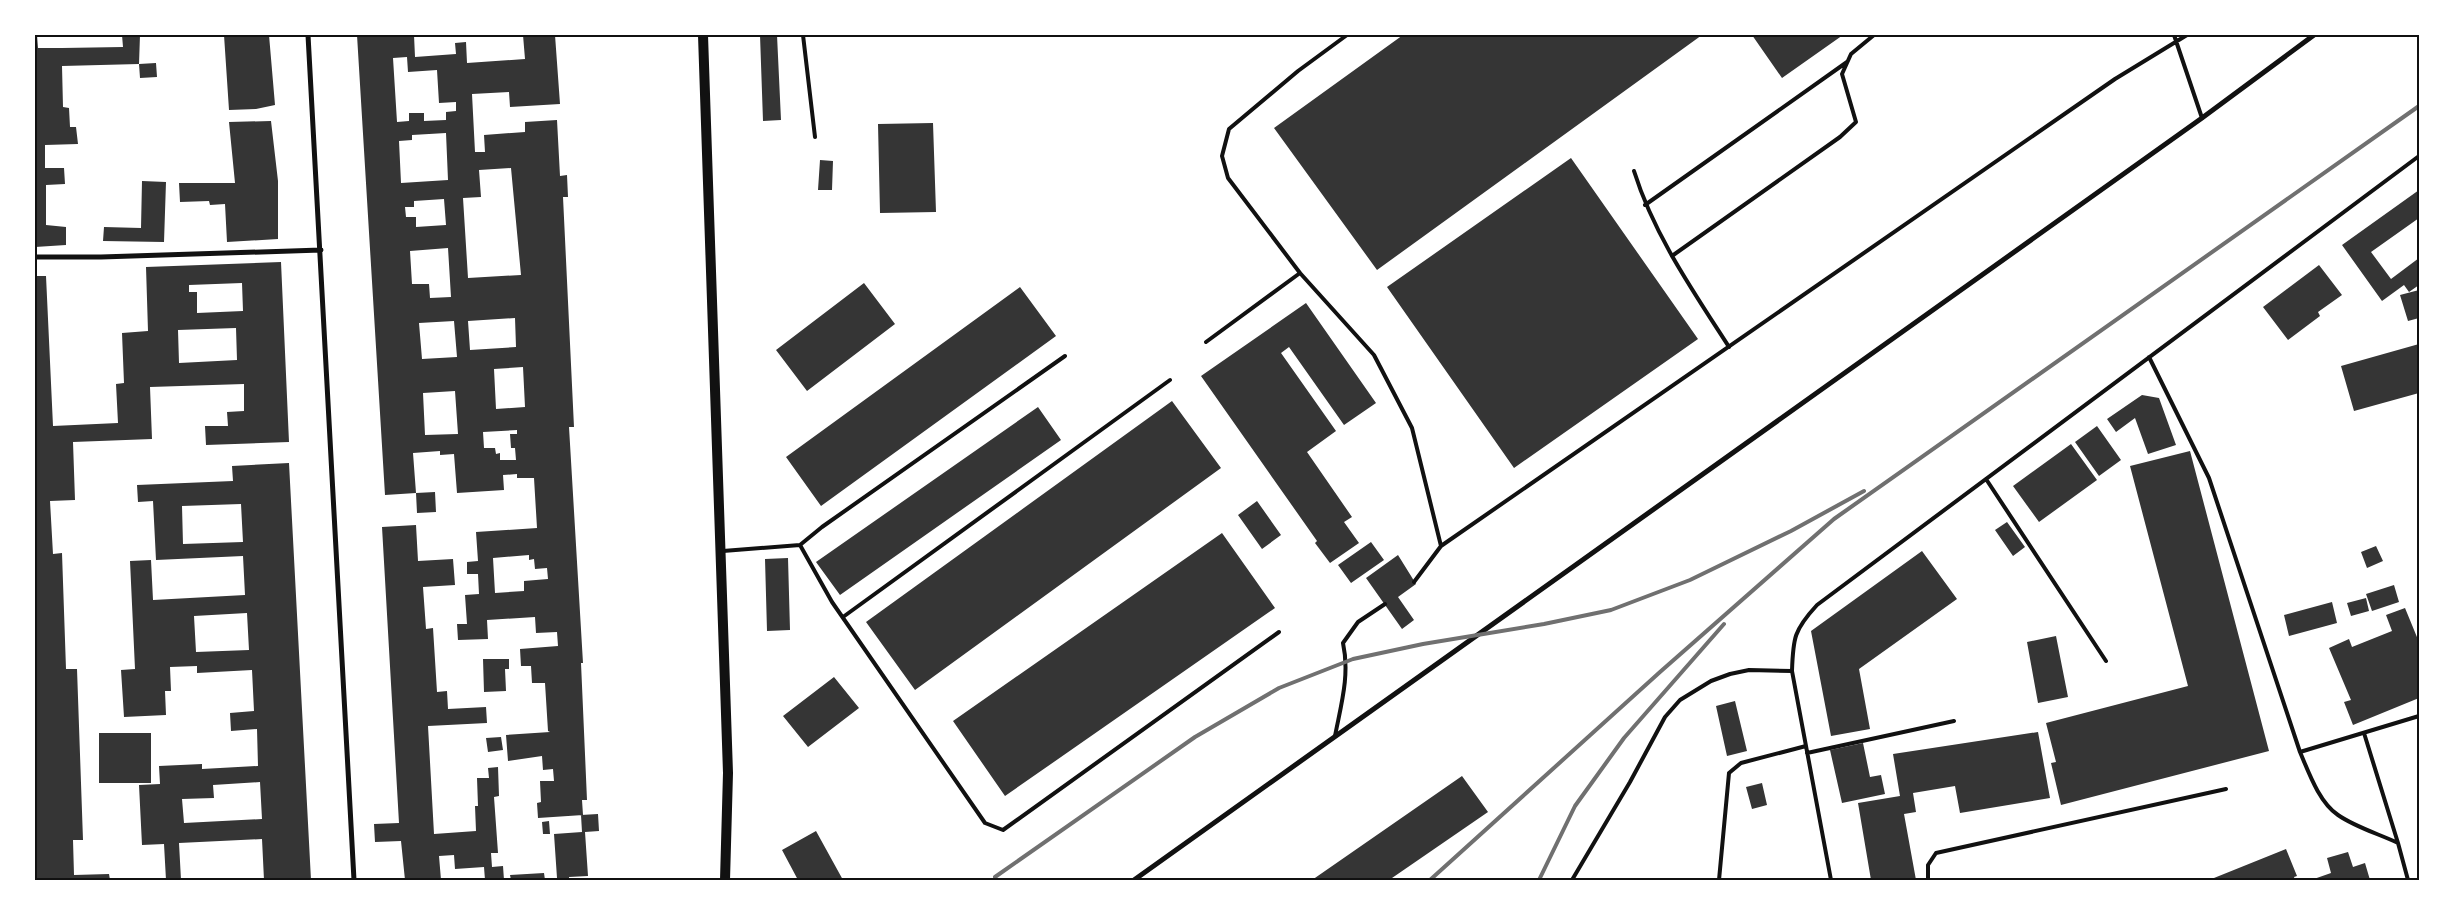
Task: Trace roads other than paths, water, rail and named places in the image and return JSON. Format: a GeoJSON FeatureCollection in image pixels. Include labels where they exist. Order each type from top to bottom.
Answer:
{"type":"FeatureCollection","features":[{"type":"Feature","properties":{"kind":"main road"},"geometry":{"type":"LineString","coordinates":[[703,35],[728,774],[726,880]]}},
{"type":"Feature","properties":{"kind":"street"},"geometry":{"type":"LineString","coordinates":[[308,35],[354,880]]}},
{"type":"Feature","properties":{"kind":"street"},"geometry":{"type":"LineString","coordinates":[[1134,880],[2202,118],[2314,35]]}},
{"type":"Feature","properties":{"kind":"street"},"geometry":{"type":"LineString","coordinates":[[35,257],[101,257],[321,250]]}},
{"type":"Feature","properties":{"kind":"lane"},"geometry":{"type":"LineString","coordinates":[[803,35],[815,137]]}},
{"type":"Feature","properties":{"kind":"lane"},"geometry":{"type":"LineString","coordinates":[[1347,35],[1298,71],[1229,129],[1222,156],[1228,178],[1300,273],[1374,355],[1412,428],[1441,546]]}},
{"type":"Feature","properties":{"kind":"lane"},"geometry":{"type":"LineString","coordinates":[[1672,256],[1840,137],[1856,122],[1842,74],[1851,54],[1874,35]]}},
{"type":"Feature","properties":{"kind":"lane"},"geometry":{"type":"LineString","coordinates":[[2174,35],[2202,118]]}},
{"type":"Feature","properties":{"kind":"lane"},"geometry":{"type":"LineString","coordinates":[[1414,582],[1441,546],[2115,79],[2187,35]]}},
{"type":"Feature","properties":{"kind":"lane"},"geometry":{"type":"LineString","coordinates":[[1644,205],[1848,61]]}},
{"type":"Feature","properties":{"kind":"lane"},"geometry":{"type":"LineString","coordinates":[[1831,880],[1792,671],[1793,644],[1800,625],[1817,605],[2419,156]]}},
{"type":"Feature","properties":{"kind":"lane"},"geometry":{"type":"LineString","coordinates":[[1634,171],[1644,205],[1672,256],[1729,347]]}},
{"type":"Feature","properties":{"kind":"lane"},"geometry":{"type":"LineString","coordinates":[[1206,342],[1300,273]]}},
{"type":"Feature","properties":{"kind":"lane"},"geometry":{"type":"LineString","coordinates":[[720,551],[800,546],[822,527],[1065,356]]}},
{"type":"Feature","properties":{"kind":"lane"},"geometry":{"type":"LineString","coordinates":[[2149,357],[2210,478],[2300,752],[2310,776],[2326,803],[2337,815],[2398,843]]}},
{"type":"Feature","properties":{"kind":"lane"},"geometry":{"type":"LineString","coordinates":[[843,617],[1170,380]]}},
{"type":"Feature","properties":{"kind":"lane"},"geometry":{"type":"LineString","coordinates":[[1986,479],[2106,661]]}},
{"type":"Feature","properties":{"kind":"lane"},"geometry":{"type":"LineString","coordinates":[[800,546],[843,617],[984,823],[1003,830],[1279,632]]}},
{"type":"Feature","properties":{"kind":"lane"},"geometry":{"type":"LineString","coordinates":[[1335,737],[1347,677],[1347,660],[1343,643],[1358,622],[1385,604]]}},
{"type":"Feature","properties":{"kind":"lane"},"geometry":{"type":"LineString","coordinates":[[1572,880],[1630,782],[1665,717],[1680,700],[1710,681],[1730,674],[1749,670],[1792,671]]}},
{"type":"Feature","properties":{"kind":"lane"},"geometry":{"type":"LineString","coordinates":[[2300,752],[2419,716]]}},
{"type":"Feature","properties":{"kind":"lane"},"geometry":{"type":"LineString","coordinates":[[1807,753],[1954,721]]}},
{"type":"Feature","properties":{"kind":"lane"},"geometry":{"type":"LineString","coordinates":[[2364,732],[2408,880]]}},
{"type":"Feature","properties":{"kind":"lane"},"geometry":{"type":"LineString","coordinates":[[1719,880],[1729,774],[1741,763],[1806,746]]}},
{"type":"Feature","properties":{"kind":"lane"},"geometry":{"type":"LineString","coordinates":[[1928,880],[1928,865],[1936,853],[2226,789]]}},
{"type":"Feature","properties":{"kind":"railway"},"geometry":{"type":"LineString","coordinates":[[1430,880],[1660,672],[1834,519],[2419,106]]}},
{"type":"Feature","properties":{"kind":"railway"},"geometry":{"type":"LineString","coordinates":[[995,877],[1195,737],[1279,688],[1353,659],[1423,644],[1544,624],[1611,610],[1690,580],[1791,531],[1864,491]]}},
{"type":"Feature","properties":{"kind":"railway"},"geometry":{"type":"LineString","coordinates":[[1539,880],[1575,806],[1624,738],[1724,624]]}}]}
